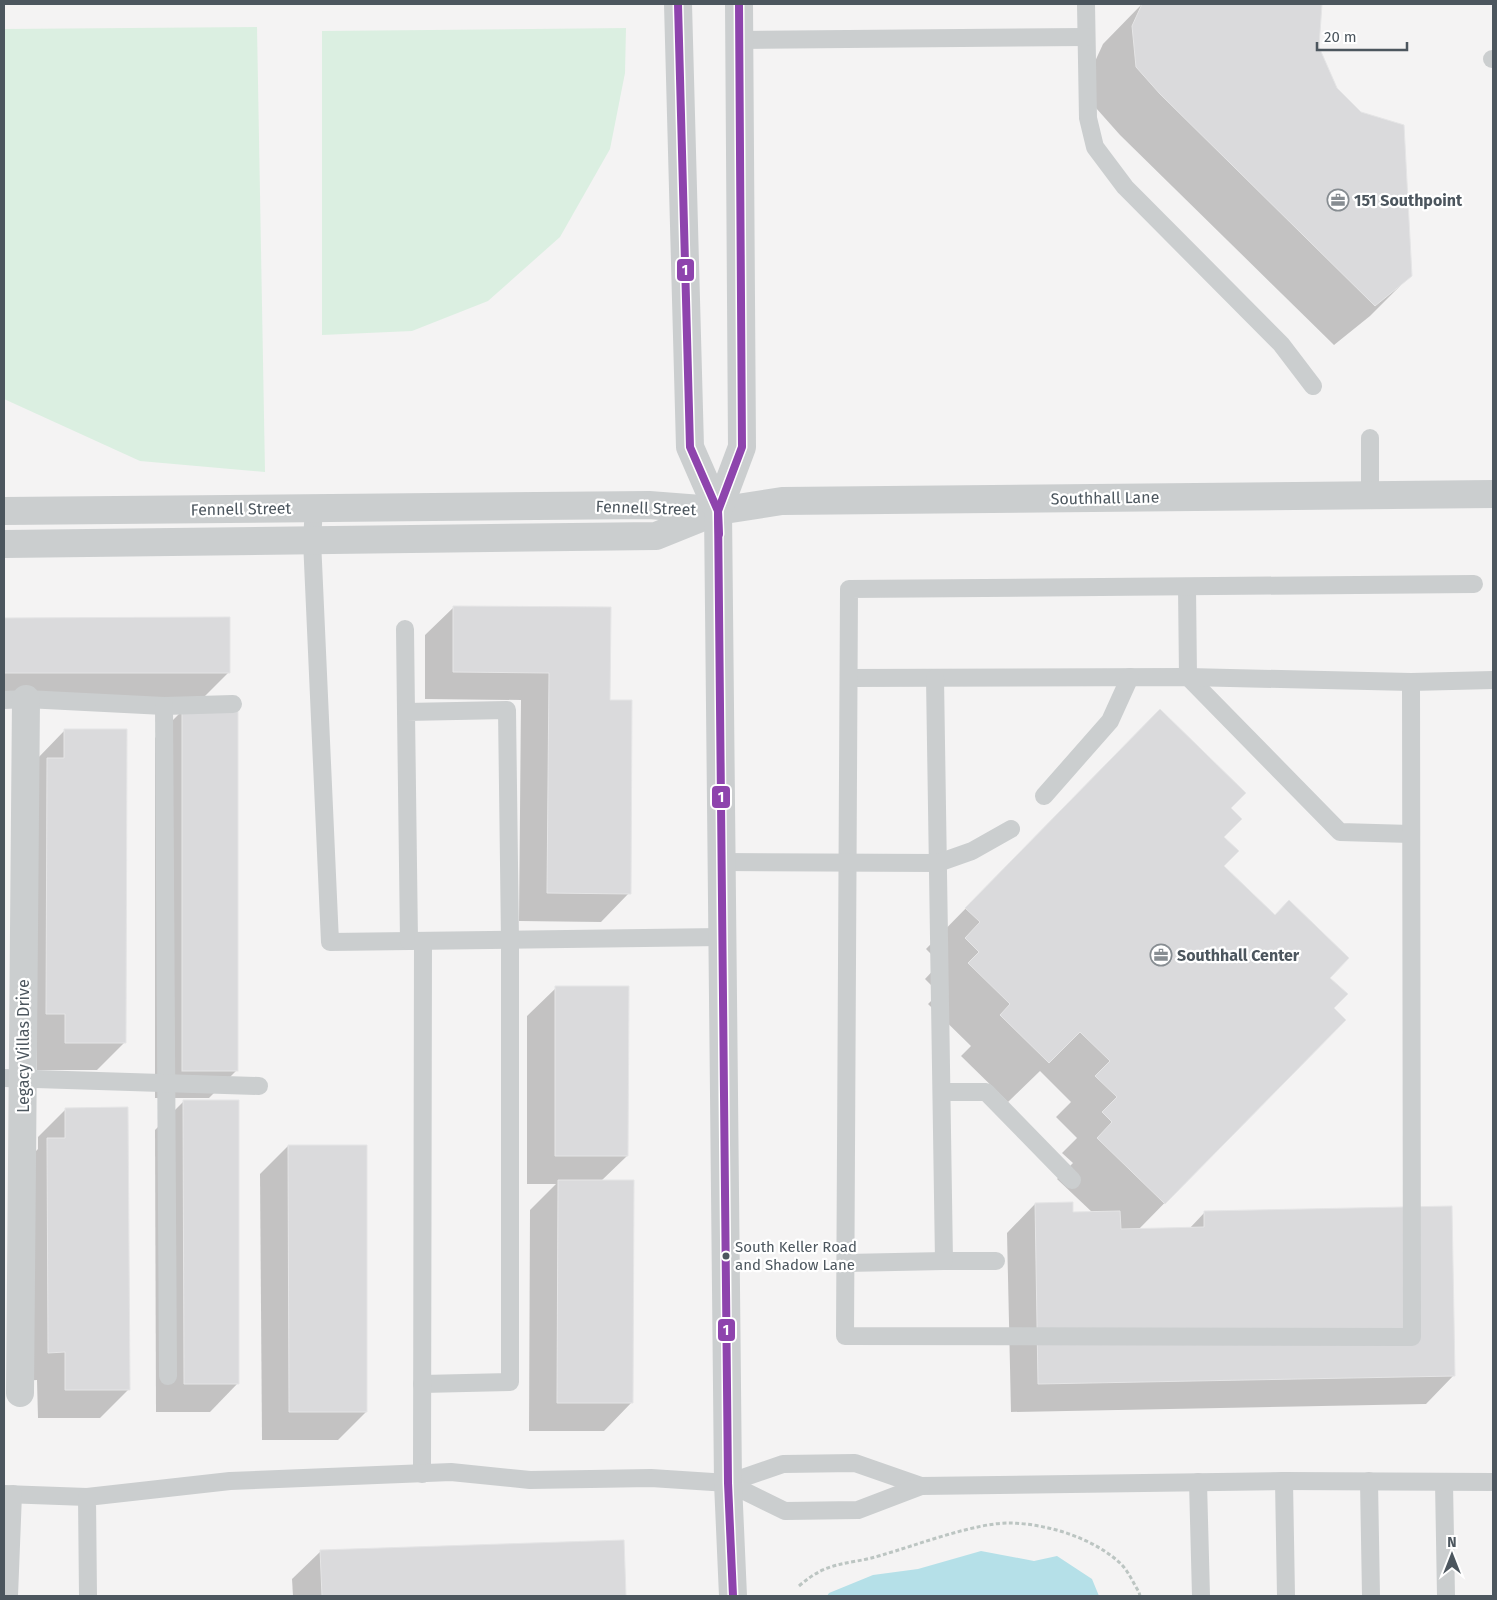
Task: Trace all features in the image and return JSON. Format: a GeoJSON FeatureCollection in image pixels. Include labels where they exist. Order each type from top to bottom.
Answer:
{"type":"FeatureCollection","features":[{"type":"Feature","properties":{"kind":"street"},"geometry":{"type":"LineString","coordinates":[[678,4],[690,447],[718,511]]}},
{"type":"Feature","properties":{"kind":"street"},"geometry":{"type":"LineString","coordinates":[[733,1596],[728,1483],[718,511],[742,447],[738,4]]}},
{"type":"Feature","properties":{"kind":"street","name":"Southhall Lane"},"geometry":{"type":"LineString","coordinates":[[718,511],[782,501],[1493,494]]}},
{"type":"Feature","properties":{"kind":"street","name":"Fennell Street"},"geometry":{"type":"LineString","coordinates":[[4,512],[649,505],[718,511]]}},
{"type":"Feature","properties":{"kind":"street","name":"Fennell Street"},"geometry":{"type":"LineString","coordinates":[[4,544],[656,536],[718,511]]}},
{"type":"Feature","properties":{"kind":"street","name":"Legacy Villas Drive"},"geometry":{"type":"LineString","coordinates":[[15,700],[13,1078],[20,1393]]}},
{"type":"Feature","properties":{"kind":"lane"},"geometry":{"type":"LineString","coordinates":[[1086,4],[1088,118],[1095,147],[1125,187],[1281,344],[1313,386]]}},
{"type":"Feature","properties":{"kind":"lane"},"geometry":{"type":"LineString","coordinates":[[739,40],[1086,37]]}},
{"type":"Feature","properties":{"kind":"lane"},"geometry":{"type":"LineString","coordinates":[[1370,438],[1370,495]]}},
{"type":"Feature","properties":{"kind":"lane"},"geometry":{"type":"LineString","coordinates":[[314,508],[312,540],[330,942],[722,937]]}},
{"type":"Feature","properties":{"kind":"lane"},"geometry":{"type":"LineString","coordinates":[[1411,682],[1412,1337],[845,1336],[849,590],[1474,584]]}},
{"type":"Feature","properties":{"kind":"lane"},"geometry":{"type":"LineString","coordinates":[[1187,587],[1188,677],[1340,832],[1411,834]]}},
{"type":"Feature","properties":{"kind":"lane"},"geometry":{"type":"LineString","coordinates":[[405,630],[406,712],[416,941],[422,1474]]}},
{"type":"Feature","properties":{"kind":"lane"},"geometry":{"type":"LineString","coordinates":[[1044,796],[1110,721],[1130,677]]}},
{"type":"Feature","properties":{"kind":"lane"},"geometry":{"type":"LineString","coordinates":[[849,678],[1188,677],[1411,682],[1493,680]]}},
{"type":"Feature","properties":{"kind":"lane"},"geometry":{"type":"LineString","coordinates":[[936,678],[944,1261]]}},
{"type":"Feature","properties":{"kind":"lane"},"geometry":{"type":"LineString","coordinates":[[15,700],[164,706],[233,704]]}},
{"type":"Feature","properties":{"kind":"lane"},"geometry":{"type":"LineString","coordinates":[[164,706],[168,1376]]}},
{"type":"Feature","properties":{"kind":"lane"},"geometry":{"type":"LineString","coordinates":[[406,712],[507,710],[510,940],[510,1382],[422,1384]]}},
{"type":"Feature","properties":{"kind":"lane"},"geometry":{"type":"LineString","coordinates":[[721,862],[849,861],[938,863],[972,851],[1012,829]]}},
{"type":"Feature","properties":{"kind":"lane"},"geometry":{"type":"LineString","coordinates":[[13,1078],[259,1086]]}},
{"type":"Feature","properties":{"kind":"lane"},"geometry":{"type":"LineString","coordinates":[[942,1092],[986,1092],[1072,1180]]}},
{"type":"Feature","properties":{"kind":"lane"},"geometry":{"type":"LineString","coordinates":[[846,1263],[996,1261]]}},
{"type":"Feature","properties":{"kind":"lane"},"geometry":{"type":"LineString","coordinates":[[728,1483],[783,1464],[855,1463],[921,1486]]}},
{"type":"Feature","properties":{"kind":"lane"},"geometry":{"type":"LineString","coordinates":[[9,1596],[8,1494],[87,1497],[230,1481],[451,1472],[530,1480],[652,1478],[728,1483],[785,1511],[858,1510],[921,1486],[1284,1481],[1493,1482]]}},
{"type":"Feature","properties":{"kind":"lane"},"geometry":{"type":"LineString","coordinates":[[1284,1481],[1286,1596]]}},
{"type":"Feature","properties":{"kind":"lane"},"geometry":{"type":"LineString","coordinates":[[1369,1481],[1371,1596]]}},
{"type":"Feature","properties":{"kind":"lane"},"geometry":{"type":"LineString","coordinates":[[1198,1482],[1201,1596]]}},
{"type":"Feature","properties":{"kind":"lane"},"geometry":{"type":"LineString","coordinates":[[1444,1482],[1446,1596]]}},
{"type":"Feature","properties":{"kind":"lane"},"geometry":{"type":"LineString","coordinates":[[87,1497],[88,1596]]}},
{"type":"Feature","properties":{"kind":"path"},"geometry":{"type":"LineString","coordinates":[[798,1586],[812,1574],[836,1563],[870,1559],[946,1536],[1011,1523],[1053,1529],[1099,1547],[1122,1564],[1140,1596]]}},
{"type":"Feature","properties":{"kind":"green space"},"geometry":{"type":"Polygon","coordinates":[[[257,27],[265,472],[140,461],[4,399],[4,29],[257,27]]]}},
{"type":"Feature","properties":{"kind":"green space"},"geometry":{"type":"Polygon","coordinates":[[[626,28],[625,73],[610,149],[560,237],[488,301],[412,331],[322,335],[322,31],[626,28]]]}},
{"type":"Feature","properties":{"kind":"water"},"geometry":{"type":"Polygon","coordinates":[[[981,1551],[1034,1561],[1057,1556],[1092,1579],[1099,1596],[827,1596],[829,1593],[873,1575],[918,1569],[981,1551]]]}},
{"type":"Feature","properties":{"kind":"building","name":"151 Southpoint"},"geometry":{"type":"Polygon","coordinates":[[[1142,4],[1322,4],[1319,47],[1337,88],[1361,112],[1404,125],[1412,276],[1375,306],[1160,94],[1136,67],[1132,26],[1142,4]]]}},
{"type":"Feature","properties":{"kind":"building"},"geometry":{"type":"Polygon","coordinates":[[[453,606],[611,607],[610,700],[632,700],[631,894],[547,893],[549,673],[453,672],[453,606]]]}},
{"type":"Feature","properties":{"kind":"building"},"geometry":{"type":"Polygon","coordinates":[[[230,617],[230,673],[4,673],[4,618],[230,617]]]}},
{"type":"Feature","properties":{"kind":"building"},"geometry":{"type":"Polygon","coordinates":[[[182,709],[238,709],[238,1071],[182,1071],[182,709]]]}},
{"type":"Feature","properties":{"kind":"building","name":"Southhall Center"},"geometry":{"type":"Polygon","coordinates":[[[1160,709],[1246,793],[1231,808],[1242,819],[1224,837],[1239,851],[1224,866],[1275,915],[1289,900],[1349,958],[1330,978],[1348,994],[1334,1008],[1346,1020],[1165,1204],[1097,1138],[1112,1122],[1102,1112],[1117,1097],[1095,1076],[1110,1061],[1080,1032],[1049,1063],[1000,1015],[1010,1004],[968,963],[979,952],[965,938],[980,922],[965,908],[1160,709]]]}},
{"type":"Feature","properties":{"kind":"building"},"geometry":{"type":"Polygon","coordinates":[[[64,729],[127,729],[126,1043],[65,1043],[65,1014],[46,1014],[47,758],[64,758],[64,729]]]}},
{"type":"Feature","properties":{"kind":"building"},"geometry":{"type":"Polygon","coordinates":[[[555,986],[629,986],[628,1156],[555,1156],[555,986]]]}},
{"type":"Feature","properties":{"kind":"building"},"geometry":{"type":"Polygon","coordinates":[[[183,1100],[239,1100],[239,1384],[184,1384],[183,1100]]]}},
{"type":"Feature","properties":{"kind":"building"},"geometry":{"type":"Polygon","coordinates":[[[128,1107],[130,1390],[65,1390],[65,1352],[48,1353],[47,1138],[65,1138],[65,1108],[128,1107]]]}},
{"type":"Feature","properties":{"kind":"building"},"geometry":{"type":"Polygon","coordinates":[[[288,1145],[367,1145],[367,1412],[289,1412],[288,1145]]]}},
{"type":"Feature","properties":{"kind":"building"},"geometry":{"type":"Polygon","coordinates":[[[558,1180],[634,1180],[633,1403],[557,1403],[558,1180]]]}},
{"type":"Feature","properties":{"kind":"building"},"geometry":{"type":"Polygon","coordinates":[[[1073,1202],[1073,1212],[1120,1211],[1121,1229],[1204,1227],[1204,1211],[1452,1206],[1455,1376],[1038,1384],[1035,1203],[1073,1202]]]}},
{"type":"Feature","properties":{"kind":"building"},"geometry":{"type":"Polygon","coordinates":[[[624,1540],[626,1596],[322,1596],[320,1550],[624,1540]]]}},
{"type":"Feature","properties":{"kind":"transit line","name":"1"},"geometry":{"type":"LineString","coordinates":[[678,4],[690,447],[718,511],[728,1483],[733,1596]]}},
{"type":"Feature","properties":{"kind":"transit line","name":"1"},"geometry":{"type":"LineString","coordinates":[[719,534],[718,511],[742,447],[739,4]]}},
{"type":"Feature","properties":{"kind":"place","name":"151 Southpoint"},"geometry":{"type":"Point","coordinates":[1338,200]}},
{"type":"Feature","properties":{"kind":"place","name":"Southhall Center"},"geometry":{"type":"Point","coordinates":[1161,955]}},
{"type":"Feature","properties":{"kind":"place","name":"South Keller Road and Shadow Lane"},"geometry":{"type":"Point","coordinates":[726,1256]}}]}
